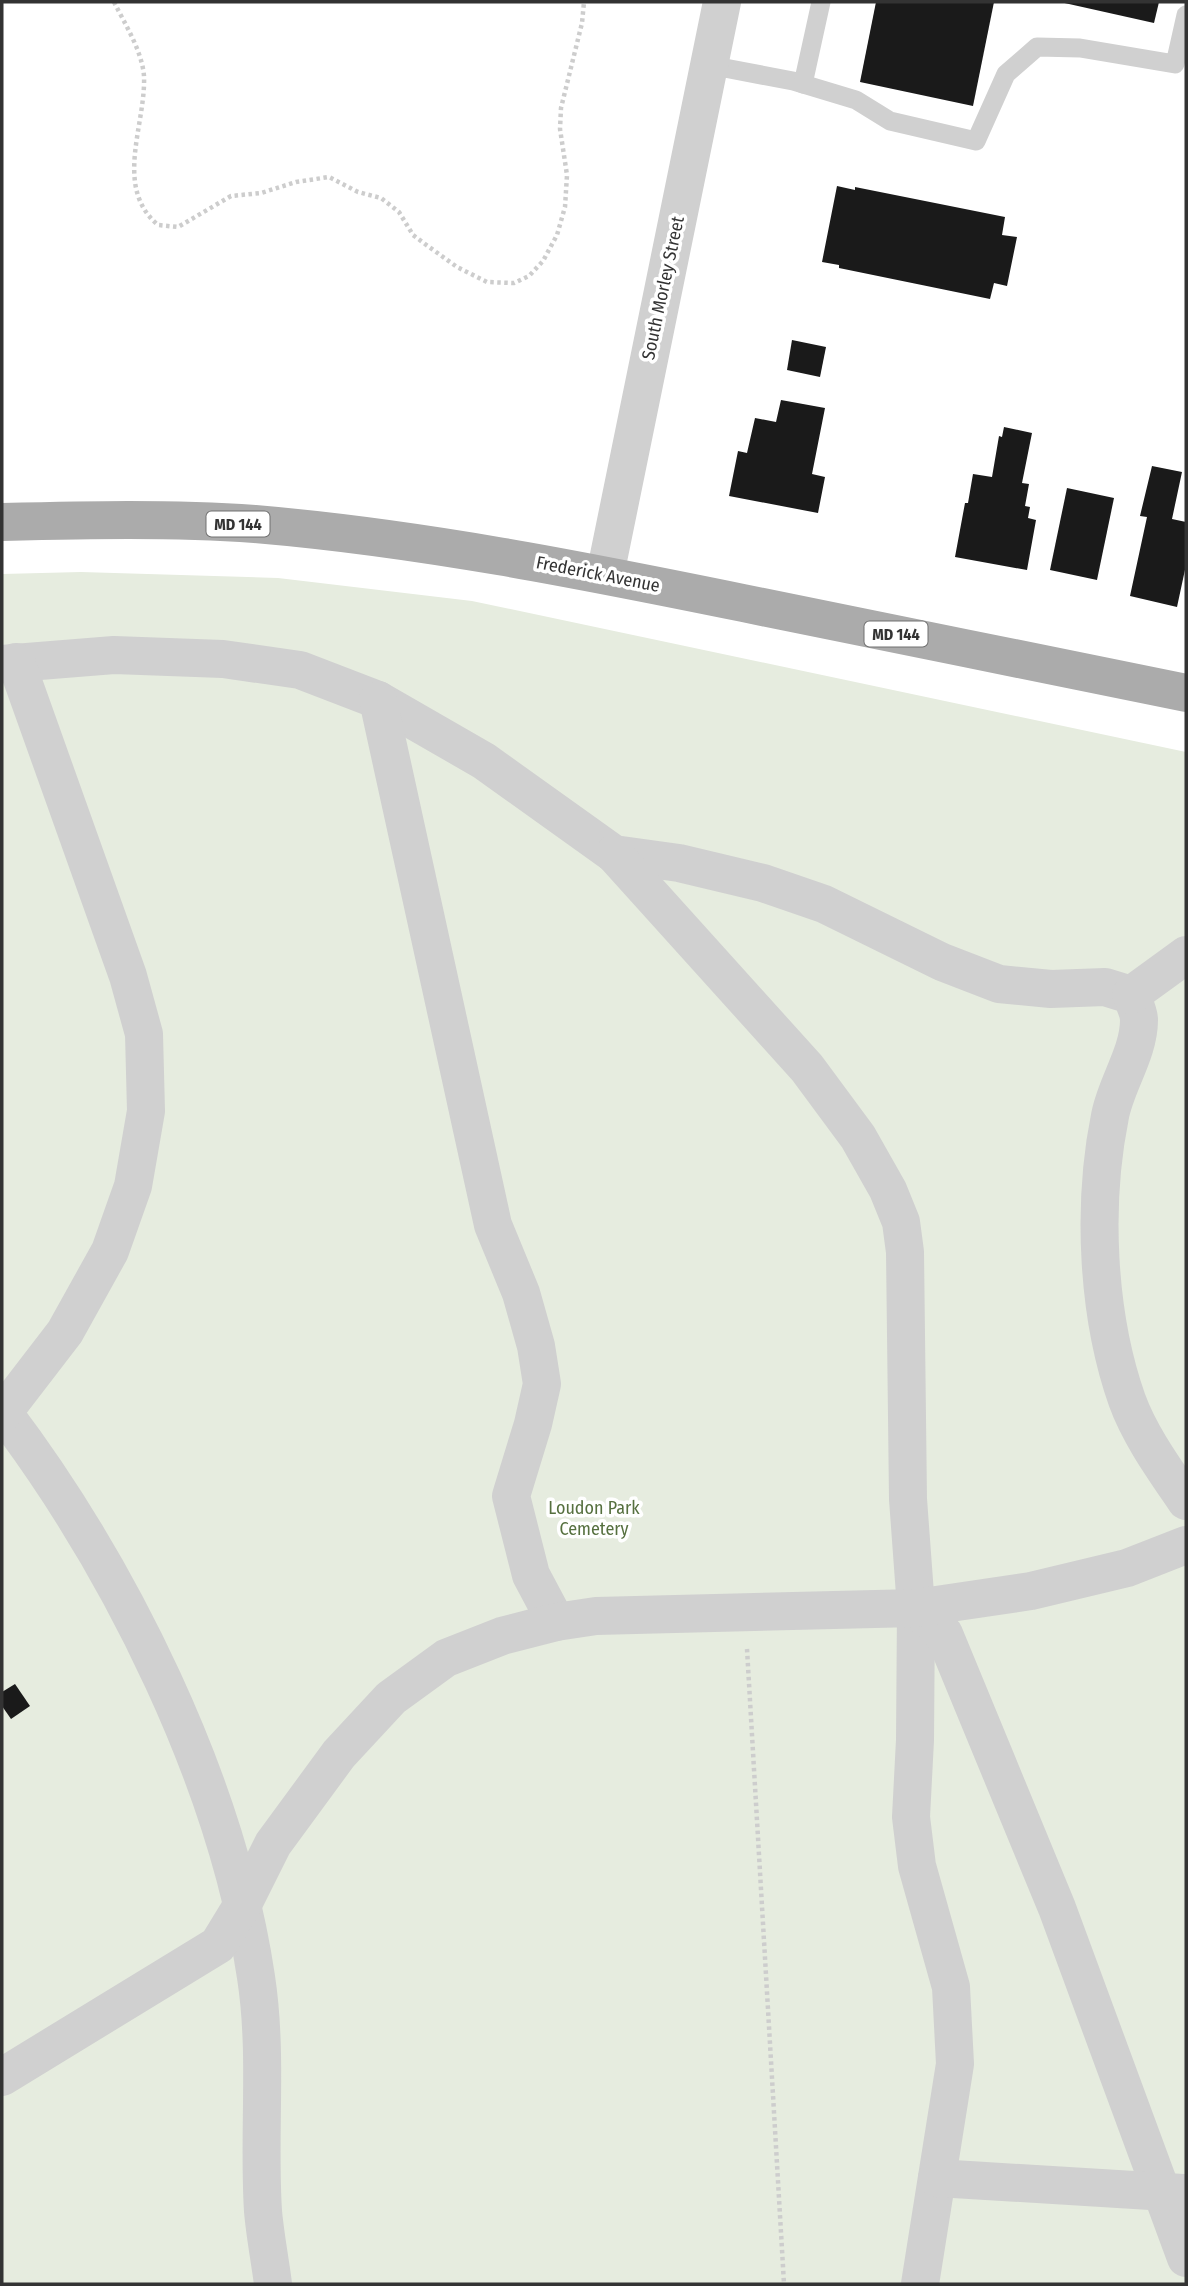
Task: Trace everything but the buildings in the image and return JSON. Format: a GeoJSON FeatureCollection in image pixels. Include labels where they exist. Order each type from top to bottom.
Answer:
{"type":"FeatureCollection","features":[{"type":"Feature","properties":{"kind":"main road","name":"Frederick Avenue"},"geometry":{"type":"LineString","coordinates":[[2,522],[124,519],[252,524],[358,534],[453,547],[1186,692]]}},
{"type":"Feature","properties":{"kind":"street","name":"South Morley Street"},"geometry":{"type":"LineString","coordinates":[[605,575],[722,2]]}},
{"type":"Feature","properties":{"kind":"street"},"geometry":{"type":"LineString","coordinates":[[273,2284],[263,2210],[262,2039],[256,1978],[243,1904],[220,1822],[176,1713],[133,1619],[71,1512],[2,1412],[65,1332],[110,1251],[133,1186],[146,1111],[144,1034],[128,976],[9,663],[114,655],[223,659],[300,670],[378,700],[484,761],[614,854],[807,1068],[858,1137],[888,1189],[901,1222],[905,1252],[908,1499],[916,1608],[915,1740],[911,1817],[917,1866],[950,1987],[955,2064],[920,2284]]}},
{"type":"Feature","properties":{"kind":"street"},"geometry":{"type":"LineString","coordinates":[[378,700],[493,1225],[521,1293],[536,1346],[542,1384],[511,1496],[531,1575],[556,1622]]}},
{"type":"Feature","properties":{"kind":"street"},"geometry":{"type":"LineString","coordinates":[[614,854],[678,863],[763,883],[811,900],[942,962],[999,984],[1051,989],[1105,987],[1131,995]]}},
{"type":"Feature","properties":{"kind":"street"},"geometry":{"type":"LineString","coordinates":[[1131,995],[1186,955]]}},
{"type":"Feature","properties":{"kind":"street"},"geometry":{"type":"LineString","coordinates":[[1131,995],[1139,1018],[1137,1037],[1108,1125],[1101,1170],[1099,1257],[1112,1342],[1128,1401],[1157,1458],[1186,1502]]}},
{"type":"Feature","properties":{"kind":"street"},"geometry":{"type":"LineString","coordinates":[[3,2073],[218,1945],[243,1904],[273,1844],[339,1754],[391,1698],[446,1658],[502,1636],[556,1622],[596,1616],[916,1608],[1031,1591],[1127,1568],[1186,1545]]}},
{"type":"Feature","properties":{"kind":"street"},"geometry":{"type":"LineString","coordinates":[[916,1608],[944,1634],[1173,2192],[1186,2258]]}},
{"type":"Feature","properties":{"kind":"street"},"geometry":{"type":"LineString","coordinates":[[937,2178],[1173,2192]]}},
{"type":"Feature","properties":{"kind":"lane"},"geometry":{"type":"LineString","coordinates":[[803,84],[821,2]]}},
{"type":"Feature","properties":{"kind":"lane"},"geometry":{"type":"LineString","coordinates":[[709,65],[803,84],[856,100],[890,121],[976,141],[1006,74],[1037,47],[1080,48],[1175,64],[1186,15]]}},
{"type":"Feature","properties":{"kind":"path"},"geometry":{"type":"LineString","coordinates":[[114,2],[136,48],[144,74],[143,101],[133,164],[141,207],[158,225],[178,226],[231,196],[261,193],[315,178],[330,177],[358,192],[381,198],[399,212],[413,235],[457,267],[486,282],[514,283],[529,276],[542,261],[557,234],[565,207],[567,175],[560,129],[561,108],[582,23],[584,2]]}},
{"type":"Feature","properties":{"kind":"path"},"geometry":{"type":"LineString","coordinates":[[745,1612],[784,2284]]}},
{"type":"Feature","properties":{"kind":"green space","name":"Loudon Park Cemetery"},"geometry":{"type":"Polygon","coordinates":[[[81,572],[278,578],[472,601],[1186,752],[1186,2284],[2,2284],[2,574],[81,572]]]}}]}
